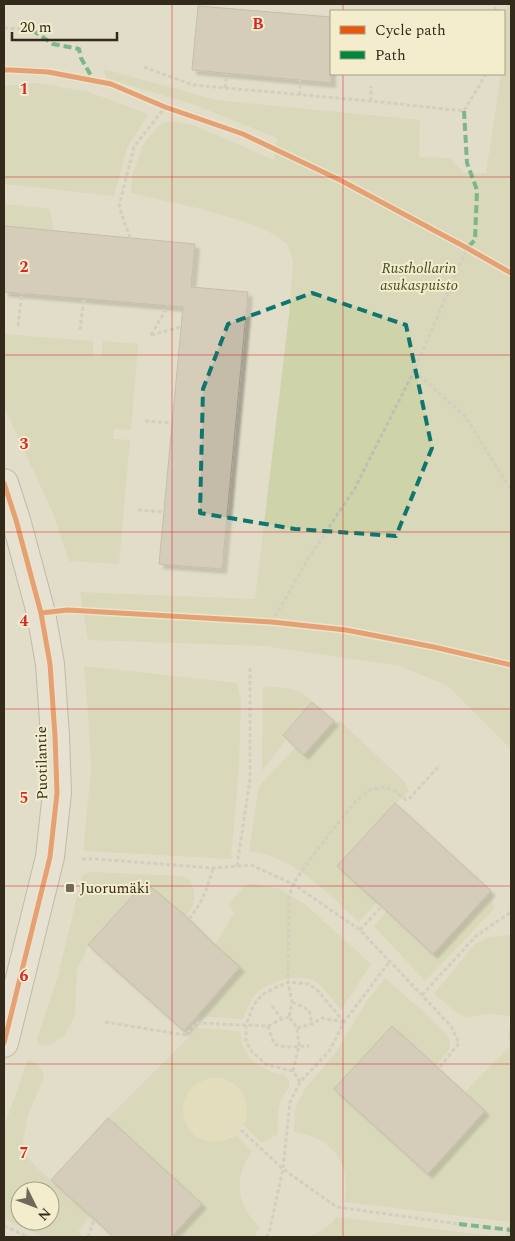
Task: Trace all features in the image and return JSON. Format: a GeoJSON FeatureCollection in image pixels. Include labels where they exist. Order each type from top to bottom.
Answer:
{"type":"FeatureCollection","features":[{"type":"Feature","properties":{"kind":"street","name":"Puotilantie"},"geometry":{"type":"LineString","coordinates":[[4,483],[41,613],[50,664],[57,793],[50,857],[4,1043]]}},
{"type":"Feature","properties":{"kind":"path"},"geometry":{"type":"LineString","coordinates":[[4,28],[32,30]]}},
{"type":"Feature","properties":{"kind":"path"},"geometry":{"type":"LineString","coordinates":[[144,67],[193,85],[464,111],[485,75]]}},
{"type":"Feature","properties":{"kind":"path"},"geometry":{"type":"LineString","coordinates":[[225,88],[227,74]]}},
{"type":"Feature","properties":{"kind":"path"},"geometry":{"type":"LineString","coordinates":[[300,80],[300,95]]}},
{"type":"Feature","properties":{"kind":"path"},"geometry":{"type":"LineString","coordinates":[[371,86],[371,101]]}},
{"type":"Feature","properties":{"kind":"path"},"geometry":{"type":"LineString","coordinates":[[156,104],[174,110]]}},
{"type":"Feature","properties":{"kind":"path"},"geometry":{"type":"LineString","coordinates":[[130,238],[119,206],[134,147],[165,108]]}},
{"type":"Feature","properties":{"kind":"path"},"geometry":{"type":"LineString","coordinates":[[459,244],[475,252]]}},
{"type":"Feature","properties":{"kind":"path"},"geometry":{"type":"LineString","coordinates":[[272,622],[308,559],[355,488],[414,371],[467,248]]}},
{"type":"Feature","properties":{"kind":"path"},"geometry":{"type":"LineString","coordinates":[[18,326],[22,293]]}},
{"type":"Feature","properties":{"kind":"path"},"geometry":{"type":"LineString","coordinates":[[80,330],[84,298]]}},
{"type":"Feature","properties":{"kind":"path"},"geometry":{"type":"LineString","coordinates":[[168,306],[151,335],[181,327]]}},
{"type":"Feature","properties":{"kind":"path"},"geometry":{"type":"LineString","coordinates":[[414,371],[465,416],[511,490]]}},
{"type":"Feature","properties":{"kind":"path"},"geometry":{"type":"LineString","coordinates":[[145,422],[172,423]]}},
{"type":"Feature","properties":{"kind":"path"},"geometry":{"type":"LineString","coordinates":[[138,510],[164,512]]}},
{"type":"Feature","properties":{"kind":"path"},"geometry":{"type":"LineString","coordinates":[[262,621],[281,623]]}},
{"type":"Feature","properties":{"kind":"path"},"geometry":{"type":"LineString","coordinates":[[237,866],[250,779],[250,667]]}},
{"type":"Feature","properties":{"kind":"path"},"geometry":{"type":"LineString","coordinates":[[289,1017],[292,1002],[288,982],[289,897],[294,884],[313,854],[347,811],[369,790],[385,787],[395,791],[406,800],[409,799],[440,765]]}},
{"type":"Feature","properties":{"kind":"path"},"geometry":{"type":"LineString","coordinates":[[76,859],[212,868],[251,865],[294,884],[360,930],[451,1026],[459,1043],[438,1068]]}},
{"type":"Feature","properties":{"kind":"path"},"geometry":{"type":"LineString","coordinates":[[189,919],[199,906],[206,892],[212,868]]}},
{"type":"Feature","properties":{"kind":"path"},"geometry":{"type":"LineString","coordinates":[[360,930],[382,906]]}},
{"type":"Feature","properties":{"kind":"path"},"geometry":{"type":"LineString","coordinates":[[422,995],[476,936],[511,912]]}},
{"type":"Feature","properties":{"kind":"path"},"geometry":{"type":"LineString","coordinates":[[266,1237],[269,1232],[283,1169],[290,1102],[300,1082],[330,1050],[344,1022],[390,960]]}},
{"type":"Feature","properties":{"kind":"path"},"geometry":{"type":"LineString","coordinates":[[300,1082],[293,1071],[267,1065],[252,1052],[246,1042],[246,1026],[253,1006],[272,989],[288,982],[309,984],[344,1022]]}},
{"type":"Feature","properties":{"kind":"path"},"geometry":{"type":"LineString","coordinates":[[292,1002],[309,1010],[312,1024]]}},
{"type":"Feature","properties":{"kind":"path"},"geometry":{"type":"LineString","coordinates":[[272,1006],[282,1019]]}},
{"type":"Feature","properties":{"kind":"path"},"geometry":{"type":"LineString","coordinates":[[104,1022],[185,1035],[197,1023],[268,1026],[289,1017]]}},
{"type":"Feature","properties":{"kind":"path"},"geometry":{"type":"LineString","coordinates":[[289,1017],[298,1028],[299,1046],[293,1071]]}},
{"type":"Feature","properties":{"kind":"path"},"geometry":{"type":"LineString","coordinates":[[298,1028],[312,1024],[322,1018],[344,1022]]}},
{"type":"Feature","properties":{"kind":"path"},"geometry":{"type":"LineString","coordinates":[[268,1026],[274,1044],[309,1046]]}},
{"type":"Feature","properties":{"kind":"path"},"geometry":{"type":"LineString","coordinates":[[241,1130],[283,1169],[337,1207],[459,1224]]}},
{"type":"Feature","properties":{"kind":"path"},"geometry":{"type":"LineString","coordinates":[[88,1237],[94,1219]]}},
{"type":"Feature","properties":{"kind":"path"},"geometry":{"type":"LineString","coordinates":[[4,1226],[28,1237]]}},
{"type":"Feature","properties":{"kind":"highlighted area"},"geometry":{"type":"Polygon","coordinates":[[[312,293],[406,325],[432,448],[396,536],[295,529],[200,513],[203,389],[228,324],[312,293]]]}},
{"type":"Feature","properties":{"kind":"green space","name":"Rusthollarin asukaspuisto"},"geometry":{"type":"Polygon","coordinates":[[[507,4],[511,4],[511,749],[448,686],[400,666],[264,646],[88,640],[80,592],[255,599],[289,315],[293,261],[288,245],[275,235],[249,223],[197,208],[131,193],[133,173],[142,147],[162,123],[171,121],[193,125],[274,160],[277,138],[195,105],[106,78],[104,69],[216,100],[420,120],[419,157],[450,158],[464,173],[486,173],[501,75],[505,75],[507,4]]]}},
{"type":"Feature","properties":{"kind":"green space"},"geometry":{"type":"Polygon","coordinates":[[[37,83],[89,92],[148,114],[127,148],[114,196],[4,184],[4,86],[37,83]]]}},
{"type":"Feature","properties":{"kind":"green space"},"geometry":{"type":"Polygon","coordinates":[[[4,204],[50,209],[54,231],[4,226],[4,204]]]}},
{"type":"Feature","properties":{"kind":"green space"},"geometry":{"type":"Polygon","coordinates":[[[4,334],[93,341],[93,356],[101,357],[103,341],[138,344],[131,430],[114,429],[113,439],[130,440],[119,564],[69,561],[53,513],[4,407],[4,334]]]}},
{"type":"Feature","properties":{"kind":"green space"},"geometry":{"type":"Polygon","coordinates":[[[84,666],[237,683],[241,701],[239,766],[231,859],[84,851],[91,771],[84,666]]]}},
{"type":"Feature","properties":{"kind":"green space"},"geometry":{"type":"Polygon","coordinates":[[[263,686],[296,691],[308,697],[312,702],[283,734],[287,738],[262,771],[263,686]]]}},
{"type":"Feature","properties":{"kind":"green space"},"geometry":{"type":"Polygon","coordinates":[[[339,720],[405,782],[409,791],[405,797],[395,803],[337,866],[377,902],[359,922],[309,877],[281,860],[249,851],[259,786],[296,747],[304,754],[334,721],[336,724],[339,720]]]}},
{"type":"Feature","properties":{"kind":"green space"},"geometry":{"type":"Polygon","coordinates":[[[94,872],[184,876],[190,881],[194,891],[194,904],[186,916],[144,882],[88,945],[77,968],[75,1015],[71,1024],[63,1037],[52,1044],[43,1046],[38,1043],[37,1038],[58,976],[82,876],[94,872]]]}},
{"type":"Feature","properties":{"kind":"green space"},"geometry":{"type":"Polygon","coordinates":[[[255,884],[280,889],[306,905],[371,964],[341,1010],[318,983],[309,979],[294,978],[278,981],[259,991],[247,1008],[243,1019],[196,1016],[240,968],[215,945],[234,913],[228,904],[246,885],[255,884]]]}},
{"type":"Feature","properties":{"kind":"green space"},"geometry":{"type":"Polygon","coordinates":[[[491,891],[494,909],[425,981],[374,926],[387,911],[433,954],[491,891]]]}},
{"type":"Feature","properties":{"kind":"green space"},"geometry":{"type":"Polygon","coordinates":[[[511,935],[511,1016],[489,1014],[467,1018],[458,1014],[434,994],[474,945],[488,937],[511,935]]]}},
{"type":"Feature","properties":{"kind":"green space"},"geometry":{"type":"Polygon","coordinates":[[[385,978],[448,1036],[450,1048],[436,1066],[392,1026],[334,1089],[428,1174],[485,1111],[465,1092],[510,1046],[508,1033],[511,1021],[511,1237],[505,1237],[510,1222],[344,1202],[345,1176],[337,1155],[319,1140],[294,1132],[297,1104],[304,1090],[336,1052],[365,1004],[385,978]]]}},
{"type":"Feature","properties":{"kind":"green space"},"geometry":{"type":"Polygon","coordinates":[[[198,1028],[240,1031],[242,1044],[249,1057],[256,1064],[274,1073],[284,1075],[289,1080],[289,1087],[280,1104],[278,1134],[261,1143],[243,1124],[246,1115],[245,1098],[232,1082],[183,1106],[188,1127],[195,1136],[208,1139],[233,1137],[236,1135],[252,1151],[242,1172],[240,1191],[246,1210],[260,1228],[254,1237],[171,1237],[202,1203],[108,1118],[198,1028]]]}},
{"type":"Feature","properties":{"kind":"green space"},"geometry":{"type":"Polygon","coordinates":[[[28,1059],[41,1069],[44,1078],[28,1115],[23,1140],[25,1155],[51,1181],[10,1181],[10,1222],[4,1219],[4,1127],[28,1059]]]}},
{"type":"Feature","properties":{"kind":"green space"},"geometry":{"type":"Polygon","coordinates":[[[60,1189],[90,1216],[78,1232],[83,1237],[43,1237],[30,1231],[60,1231],[60,1189]]]}},
{"type":"Feature","properties":{"kind":"green space"},"geometry":{"type":"Polygon","coordinates":[[[336,1217],[503,1237],[306,1237],[323,1230],[336,1217]]]}},
{"type":"Feature","properties":{"kind":"sand"},"geometry":{"type":"Polygon","coordinates":[[[215,1078],[227,1080],[238,1087],[245,1098],[247,1110],[245,1122],[238,1133],[227,1140],[215,1142],[203,1140],[192,1133],[185,1122],[183,1110],[185,1098],[192,1087],[203,1080],[215,1078]]]}},
{"type":"Feature","properties":{"kind":"building"},"geometry":{"type":"Polygon","coordinates":[[[198,6],[330,17],[331,83],[192,70],[198,6]]]}},
{"type":"Feature","properties":{"kind":"building"},"geometry":{"type":"Polygon","coordinates":[[[4,226],[195,244],[191,287],[248,292],[222,569],[159,564],[183,307],[4,292],[4,226]]]}},
{"type":"Feature","properties":{"kind":"building"},"geometry":{"type":"Polygon","coordinates":[[[312,702],[334,721],[304,755],[283,735],[312,702]]]}},
{"type":"Feature","properties":{"kind":"building"},"geometry":{"type":"Polygon","coordinates":[[[395,803],[491,891],[433,954],[337,866],[395,803]]]}},
{"type":"Feature","properties":{"kind":"building"},"geometry":{"type":"Polygon","coordinates":[[[145,882],[189,919],[240,967],[184,1031],[88,945],[145,882]]]}},
{"type":"Feature","properties":{"kind":"building"},"geometry":{"type":"Polygon","coordinates":[[[392,1026],[485,1111],[428,1174],[334,1089],[392,1026]]]}},
{"type":"Feature","properties":{"kind":"building"},"geometry":{"type":"Polygon","coordinates":[[[108,1118],[202,1204],[171,1237],[114,1237],[60,1188],[60,1181],[51,1180],[108,1118]]]}},
{"type":"Feature","properties":{"kind":"marked path"},"geometry":{"type":"LineString","coordinates":[[32,30],[53,44],[79,49],[81,58],[94,81]]}},
{"type":"Feature","properties":{"kind":"marked path"},"geometry":{"type":"LineString","coordinates":[[464,111],[467,163],[477,190],[475,240],[467,248]]}},
{"type":"Feature","properties":{"kind":"marked path"},"geometry":{"type":"LineString","coordinates":[[459,1224],[511,1230]]}},
{"type":"Feature","properties":{"kind":"cycle path"},"geometry":{"type":"LineString","coordinates":[[4,70],[48,72],[111,84],[165,107],[243,134],[342,181],[511,273]]}},
{"type":"Feature","properties":{"kind":"cycle path"},"geometry":{"type":"LineString","coordinates":[[4,483],[41,613],[50,664],[57,793],[50,857],[4,1043]]}},
{"type":"Feature","properties":{"kind":"cycle path"},"geometry":{"type":"LineString","coordinates":[[41,613],[68,610],[272,622],[346,630],[434,647],[511,665]]}},
{"type":"Feature","properties":{"kind":"place","name":"Juorumäki"},"geometry":{"type":"Point","coordinates":[70,888]}}]}
